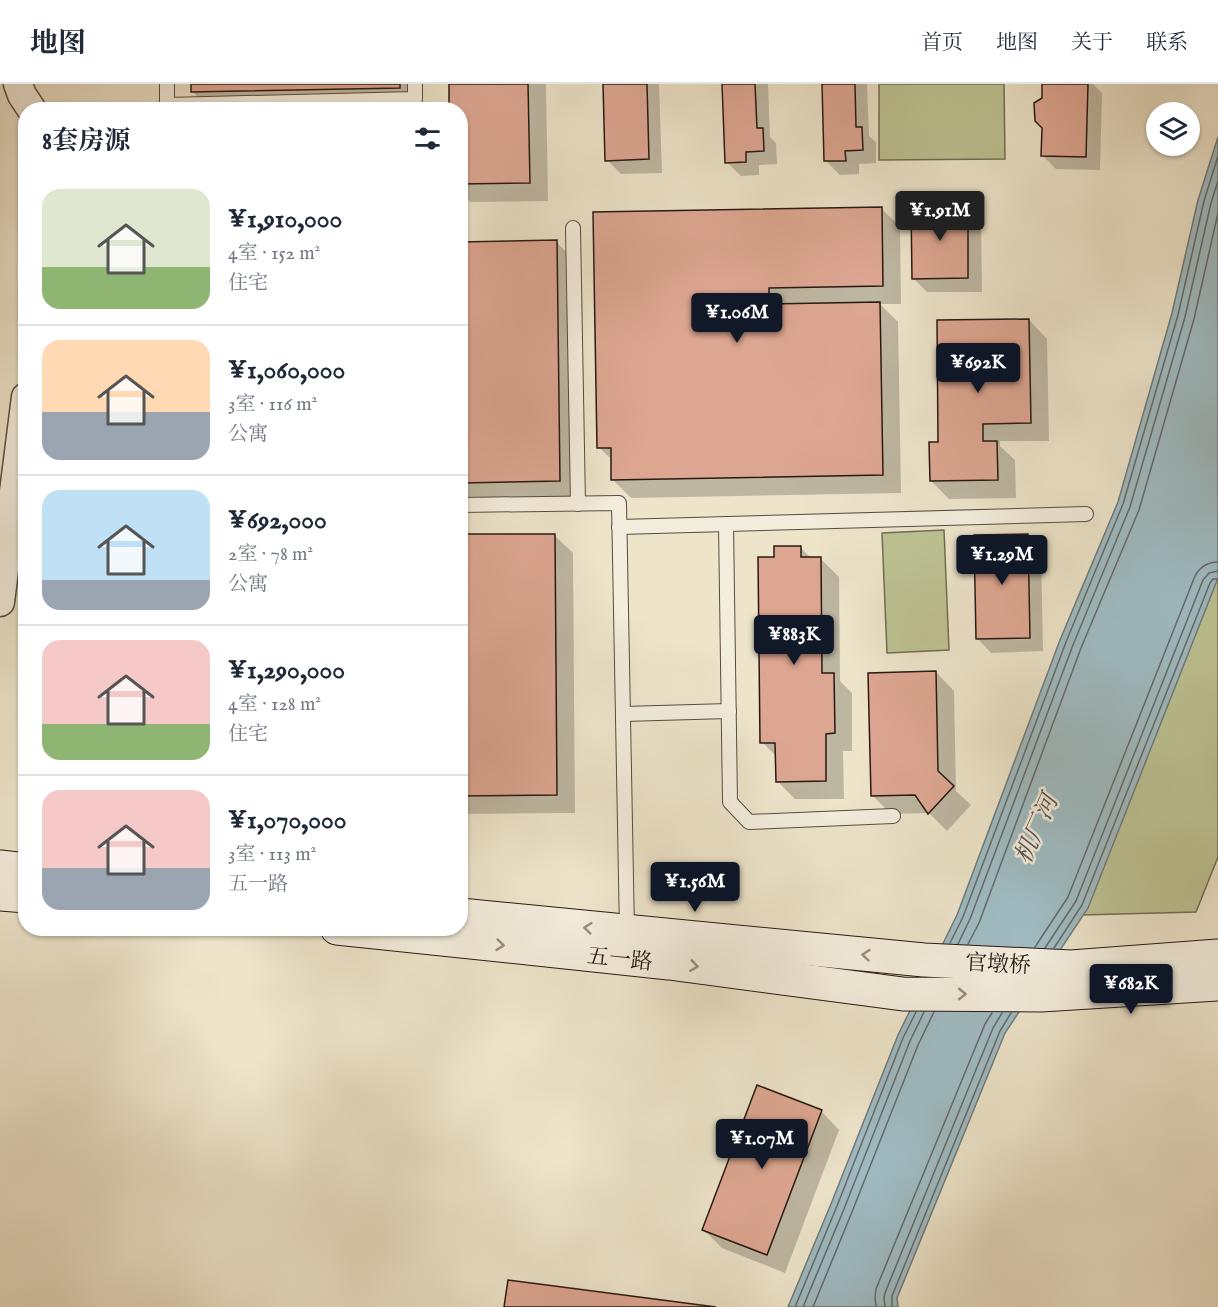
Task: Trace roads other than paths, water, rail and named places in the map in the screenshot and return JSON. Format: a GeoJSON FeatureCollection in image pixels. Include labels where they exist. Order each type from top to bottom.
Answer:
{"type":"FeatureCollection","features":[{"type":"Feature","properties":{"kind":"main road"},"geometry":{"type":"LineString","coordinates":[[0,867],[18,869]]}},
{"type":"Feature","properties":{"kind":"main road"},"geometry":{"type":"LineString","coordinates":[[0,894],[18,895]]}},
{"type":"Feature","properties":{"kind":"main road","name":"五一路"},"geometry":{"type":"LineString","coordinates":[[468,916],[628,945],[669,963],[903,994]]}},
{"type":"Feature","properties":{"kind":"main road","name":"五一路"},"geometry":{"type":"LineString","coordinates":[[468,936],[924,960]]}},
{"type":"Feature","properties":{"kind":"main road","name":"官墩桥"},"geometry":{"type":"LineString","coordinates":[[924,960],[1071,967],[1218,956]]}},
{"type":"Feature","properties":{"kind":"main road","name":"官墩桥"},"geometry":{"type":"LineString","coordinates":[[903,994],[1041,995],[1218,984]]}},
{"type":"Feature","properties":{"kind":"street"},"geometry":{"type":"LineString","coordinates":[[18,84],[27,102]]}},
{"type":"Feature","properties":{"kind":"street"},"geometry":{"type":"LineString","coordinates":[[0,602],[18,460]]}},
{"type":"Feature","properties":{"kind":"lane"},"geometry":{"type":"LineString","coordinates":[[166,84],[167,102]]}},
{"type":"Feature","properties":{"kind":"lane"},"geometry":{"type":"LineString","coordinates":[[291,102],[415,99],[415,84]]}},
{"type":"Feature","properties":{"kind":"lane"},"geometry":{"type":"LineString","coordinates":[[573,228],[578,504]]}},
{"type":"Feature","properties":{"kind":"lane"},"geometry":{"type":"LineString","coordinates":[[468,506],[619,503],[628,945]]}},
{"type":"Feature","properties":{"kind":"lane"},"geometry":{"type":"LineString","coordinates":[[620,527],[1086,514]]}},
{"type":"Feature","properties":{"kind":"lane"},"geometry":{"type":"LineString","coordinates":[[726,524],[730,802],[749,822],[893,816]]}},
{"type":"Feature","properties":{"kind":"lane"},"geometry":{"type":"LineString","coordinates":[[623,714],[729,711]]}},
{"type":"Feature","properties":{"kind":"water","name":"机厂河"},"geometry":{"type":"Polygon","coordinates":[[[1218,137],[1218,578],[1088,908],[1005,1033],[897,1298],[898,1307],[788,1307],[898,1035],[957,915],[1060,640],[1118,502],[1172,313],[1198,200],[1218,137]]]}}]}
